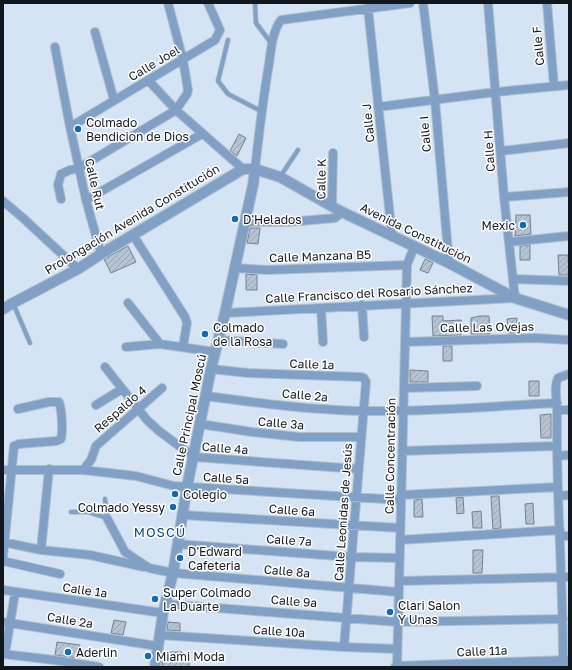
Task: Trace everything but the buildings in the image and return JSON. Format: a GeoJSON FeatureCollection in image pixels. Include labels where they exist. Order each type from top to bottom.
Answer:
{"type":"FeatureCollection","features":[{"type":"Feature","properties":{"kind":"street"},"geometry":{"type":"LineString","coordinates":[[61,199],[58,185],[61,174],[80,168],[176,110],[187,94],[188,90],[183,60],[168,3]]}},
{"type":"Feature","properties":{"kind":"street","name":"Calle Joel"},"geometry":{"type":"LineString","coordinates":[[70,127],[215,40],[220,30],[208,3]]}},
{"type":"Feature","properties":{"kind":"street"},"geometry":{"type":"LineString","coordinates":[[255,168],[261,111],[272,45],[276,27],[281,20],[410,3]]}},
{"type":"Feature","properties":{"kind":"street","name":"Calle I"},"geometry":{"type":"LineString","coordinates":[[423,3],[434,100],[449,263]]}},
{"type":"Feature","properties":{"kind":"street","name":"Calle H"},"geometry":{"type":"LineString","coordinates":[[488,3],[504,197],[515,298]]}},
{"type":"Feature","properties":{"kind":"street","name":"Calle F"},"geometry":{"type":"LineString","coordinates":[[547,3],[554,86]]}},
{"type":"Feature","properties":{"kind":"street","name":"Calle J"},"geometry":{"type":"LineString","coordinates":[[368,8],[392,236]]}},
{"type":"Feature","properties":{"kind":"street"},"geometry":{"type":"LineString","coordinates":[[95,32],[114,100]]}},
{"type":"Feature","properties":{"kind":"street","name":"Calle Rut"},"geometry":{"type":"LineString","coordinates":[[55,48],[86,200],[101,254]]}},
{"type":"Feature","properties":{"kind":"street"},"geometry":{"type":"LineString","coordinates":[[148,80],[176,110],[243,169]]}},
{"type":"Feature","properties":{"kind":"street"},"geometry":{"type":"LineString","coordinates":[[378,107],[496,92],[569,85]]}},
{"type":"Feature","properties":{"kind":"street"},"geometry":{"type":"LineString","coordinates":[[86,200],[202,134]]}},
{"type":"Feature","properties":{"kind":"street"},"geometry":{"type":"LineString","coordinates":[[501,151],[569,143]]}},
{"type":"Feature","properties":{"kind":"street","name":"Calle K"},"geometry":{"type":"LineString","coordinates":[[332,206],[333,153]]}},
{"type":"Feature","properties":{"kind":"street","name":"Avenida Constitución"},"geometry":{"type":"LineString","coordinates":[[255,168],[280,177],[342,212],[449,263],[515,298],[569,315]]}},
{"type":"Feature","properties":{"kind":"street","name":"Prolongación Avenida Constitución"},"geometry":{"type":"LineString","coordinates":[[3,309],[78,269],[243,169],[255,168]]}},
{"type":"Feature","properties":{"kind":"street","name":"Calle Principal Moscú"},"geometry":{"type":"LineString","coordinates":[[155,667],[159,635],[173,573],[177,544],[211,369],[235,268],[253,185],[255,168]]}},
{"type":"Feature","properties":{"kind":"street"},"geometry":{"type":"LineString","coordinates":[[504,197],[569,192]]}},
{"type":"Feature","properties":{"kind":"street"},"geometry":{"type":"LineString","coordinates":[[3,201],[78,269]]}},
{"type":"Feature","properties":{"kind":"street"},"geometry":{"type":"LineString","coordinates":[[245,222],[289,222],[328,219],[335,218],[342,212]]}},
{"type":"Feature","properties":{"kind":"street"},"geometry":{"type":"LineString","coordinates":[[134,235],[185,317],[187,323],[184,347]]}},
{"type":"Feature","properties":{"kind":"street"},"geometry":{"type":"LineString","coordinates":[[509,242],[569,236]]}},
{"type":"Feature","properties":{"kind":"street","name":"Calle Concentración"},"geometry":{"type":"LineString","coordinates":[[396,667],[407,265],[414,247]]}},
{"type":"Feature","properties":{"kind":"street","name":"Calle Manzana B5"},"geometry":{"type":"LineString","coordinates":[[235,268],[267,270],[407,265]]}},
{"type":"Feature","properties":{"kind":"street"},"geometry":{"type":"LineString","coordinates":[[513,279],[569,281]]}},
{"type":"Feature","properties":{"kind":"street","name":"Calle Francisco del Rosario Sánchez"},"geometry":{"type":"LineString","coordinates":[[225,313],[515,298]]}},
{"type":"Feature","properties":{"kind":"street"},"geometry":{"type":"LineString","coordinates":[[128,304],[160,344]]}},
{"type":"Feature","properties":{"kind":"street"},"geometry":{"type":"LineString","coordinates":[[362,305],[364,337]]}},
{"type":"Feature","properties":{"kind":"street"},"geometry":{"type":"LineString","coordinates":[[321,308],[323,342]]}},
{"type":"Feature","properties":{"kind":"street","name":"Calle Las Ovejas"},"geometry":{"type":"LineString","coordinates":[[405,342],[536,338],[569,340]]}},
{"type":"Feature","properties":{"kind":"street"},"geometry":{"type":"LineString","coordinates":[[218,340],[283,344]]}},
{"type":"Feature","properties":{"kind":"street"},"geometry":{"type":"LineString","coordinates":[[126,347],[160,344],[215,352]]}},
{"type":"Feature","properties":{"kind":"street","name":"Calle 4ª"},"geometry":{"type":"LineString","coordinates":[[105,367],[138,410],[159,431],[194,457],[358,469]]}},
{"type":"Feature","properties":{"kind":"street","name":"Calle 1ª"},"geometry":{"type":"LineString","coordinates":[[211,369],[248,373],[364,378]]}},
{"type":"Feature","properties":{"kind":"street"},"geometry":{"type":"LineString","coordinates":[[566,661],[563,619],[566,577],[560,533],[555,383],[558,378],[569,374]]}},
{"type":"Feature","properties":{"kind":"street","name":"Calle Leonidas de Jesús"},"geometry":{"type":"LineString","coordinates":[[344,647],[366,382],[364,378]]}},
{"type":"Feature","properties":{"kind":"street"},"geometry":{"type":"LineString","coordinates":[[404,388],[477,386]]}},
{"type":"Feature","properties":{"kind":"street","name":"Respaldo 4"},"geometry":{"type":"LineString","coordinates":[[84,470],[91,460],[96,446],[162,388]]}},
{"type":"Feature","properties":{"kind":"street"},"geometry":{"type":"LineString","coordinates":[[96,405],[122,389]]}},
{"type":"Feature","properties":{"kind":"street","name":"Calle 2ª"},"geometry":{"type":"LineString","coordinates":[[206,396],[302,408],[363,411],[557,407],[569,410]]}},
{"type":"Feature","properties":{"kind":"street"},"geometry":{"type":"LineString","coordinates":[[3,557],[13,470],[14,446],[19,444],[56,441],[61,439],[62,434],[61,407],[59,402],[49,402],[18,409]]}},
{"type":"Feature","properties":{"kind":"street","name":"Calle 3ª"},"geometry":{"type":"LineString","coordinates":[[200,424],[299,437],[361,437]]}},
{"type":"Feature","properties":{"kind":"street"},"geometry":{"type":"LineString","coordinates":[[402,451],[557,446]]}},
{"type":"Feature","properties":{"kind":"street"},"geometry":{"type":"LineString","coordinates":[[557,456],[569,455]]}},
{"type":"Feature","properties":{"kind":"street"},"geometry":{"type":"LineString","coordinates":[[41,550],[49,469]]}},
{"type":"Feature","properties":{"kind":"street","name":"Calle 5ª"},"geometry":{"type":"LineString","coordinates":[[3,470],[84,470],[136,476],[174,486],[356,498],[401,498],[558,487]]}},
{"type":"Feature","properties":{"kind":"street"},"geometry":{"type":"LineString","coordinates":[[558,496],[569,495]]}},
{"type":"Feature","properties":{"kind":"street","name":"Calle 6ª"},"geometry":{"type":"LineString","coordinates":[[183,515],[400,528]]}},
{"type":"Feature","properties":{"kind":"street"},"geometry":{"type":"LineString","coordinates":[[107,518],[125,552],[149,568]]}},
{"type":"Feature","properties":{"kind":"street"},"geometry":{"type":"LineString","coordinates":[[400,540],[560,533],[569,536]]}},
{"type":"Feature","properties":{"kind":"street","name":"Calle 8ª"},"geometry":{"type":"LineString","coordinates":[[4,542],[41,550],[90,555],[173,573],[398,592]]}},
{"type":"Feature","properties":{"kind":"street","name":"Calle 7ª"},"geometry":{"type":"LineString","coordinates":[[177,544],[351,557],[399,558]]}},
{"type":"Feature","properties":{"kind":"street"},"geometry":{"type":"LineString","coordinates":[[3,561],[60,574]]}},
{"type":"Feature","properties":{"kind":"street"},"geometry":{"type":"LineString","coordinates":[[399,581],[566,577]]}},
{"type":"Feature","properties":{"kind":"street","name":"Calle 1ª"},"geometry":{"type":"LineString","coordinates":[[3,590],[15,593],[164,609]]}},
{"type":"Feature","properties":{"kind":"street"},"geometry":{"type":"LineString","coordinates":[[15,593],[6,622],[4,654],[99,667]]}},
{"type":"Feature","properties":{"kind":"street","name":"Calle 9ª"},"geometry":{"type":"LineString","coordinates":[[164,609],[347,617],[398,622],[563,619]]}},
{"type":"Feature","properties":{"kind":"street","name":"Calle 2ª"},"geometry":{"type":"LineString","coordinates":[[6,622],[157,646]]}},
{"type":"Feature","properties":{"kind":"street","name":"Calle 10ª"},"geometry":{"type":"LineString","coordinates":[[159,635],[344,647],[397,648]]}},
{"type":"Feature","properties":{"kind":"street","name":"Calle 11ª"},"geometry":{"type":"LineString","coordinates":[[396,667],[566,661]]}},
{"type":"Feature","properties":{"kind":"lane"},"geometry":{"type":"LineString","coordinates":[[254,3],[256,22],[272,45]]}},
{"type":"Feature","properties":{"kind":"lane"},"geometry":{"type":"LineString","coordinates":[[228,40],[218,81],[228,94],[261,111]]}},
{"type":"Feature","properties":{"kind":"lane"},"geometry":{"type":"LineString","coordinates":[[280,177],[298,150]]}},
{"type":"Feature","properties":{"kind":"lane"},"geometry":{"type":"LineString","coordinates":[[13,303],[30,343]]}},
{"type":"Feature","properties":{"kind":"lane"},"geometry":{"type":"LineString","coordinates":[[71,512],[88,512],[107,518],[105,499]]}},
{"type":"Feature","properties":{"kind":"place","name":"Colmado Bendicion de Dios"},"geometry":{"type":"Point","coordinates":[78,129]}},
{"type":"Feature","properties":{"kind":"place","name":"D'Helados"},"geometry":{"type":"Point","coordinates":[235,219]}},
{"type":"Feature","properties":{"kind":"place","name":"Mexic"},"geometry":{"type":"Point","coordinates":[523,225]}},
{"type":"Feature","properties":{"kind":"place","name":"Colmado de la Rosa"},"geometry":{"type":"Point","coordinates":[205,334]}},
{"type":"Feature","properties":{"kind":"place","name":"Colegio"},"geometry":{"type":"Point","coordinates":[175,494]}},
{"type":"Feature","properties":{"kind":"place","name":"Colmado Yessy"},"geometry":{"type":"Point","coordinates":[173,507]}},
{"type":"Feature","properties":{"kind":"place","name":"D'Edward Cafeteria"},"geometry":{"type":"Point","coordinates":[180,558]}},
{"type":"Feature","properties":{"kind":"place","name":"Super Colmado La Duarte"},"geometry":{"type":"Point","coordinates":[155,599]}},
{"type":"Feature","properties":{"kind":"place","name":"Clari Salon Y Unas"},"geometry":{"type":"Point","coordinates":[390,612]}},
{"type":"Feature","properties":{"kind":"place","name":"Aderlin"},"geometry":{"type":"Point","coordinates":[68,652]}},
{"type":"Feature","properties":{"kind":"place","name":"Miami Moda"},"geometry":{"type":"Point","coordinates":[148,656]}},
{"type":"Feature","properties":{"kind":"district","name":"MOSCÚ"},"geometry":{"type":"Point","coordinates":[160,532]}}]}
